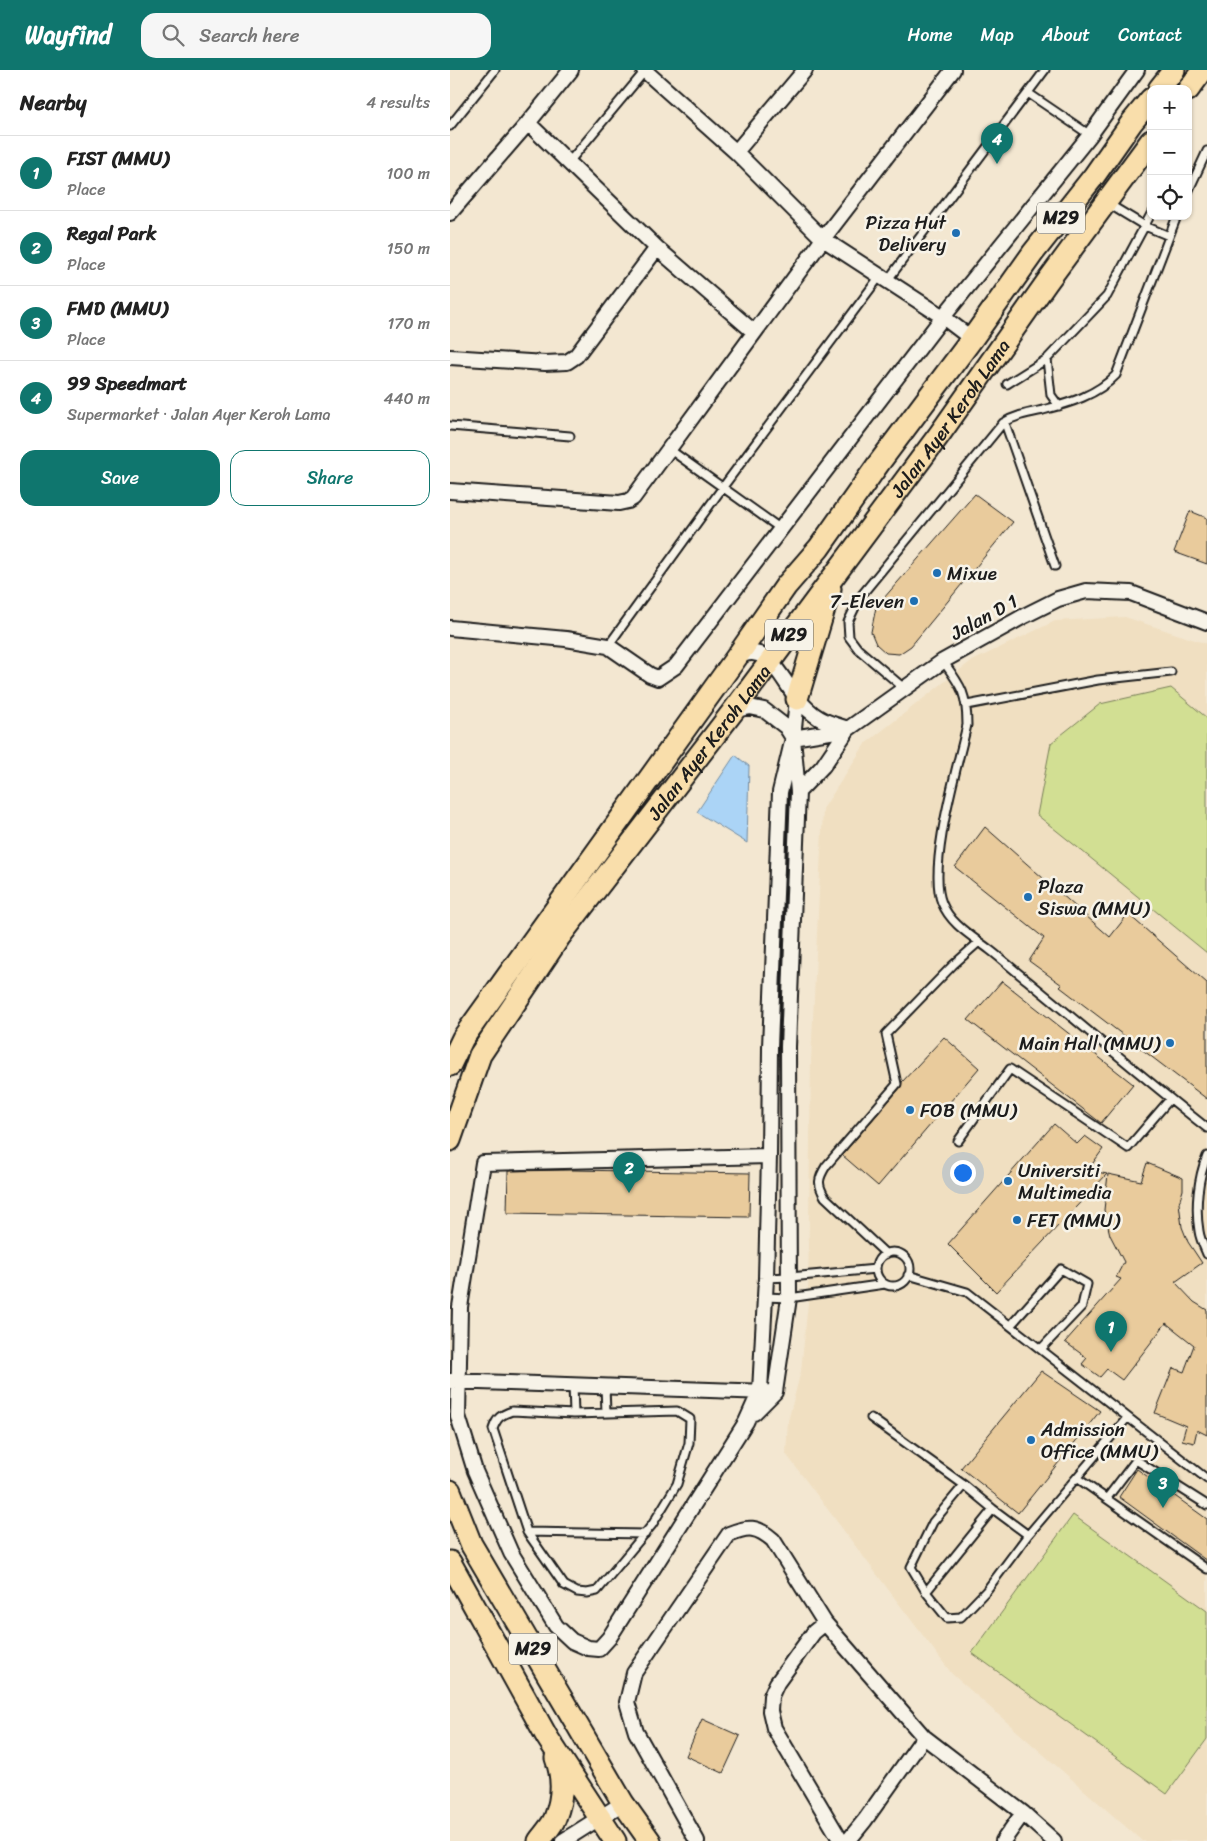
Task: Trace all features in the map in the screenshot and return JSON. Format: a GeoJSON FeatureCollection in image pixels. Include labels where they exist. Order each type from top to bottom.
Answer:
{"type":"FeatureCollection","features":[{"type":"Feature","properties":{"kind":"main road"},"geometry":{"type":"LineString","coordinates":[[1162,85],[1174,70]]}},
{"type":"Feature","properties":{"kind":"main road"},"geometry":{"type":"LineString","coordinates":[[1192,85],[1203,70]]}},
{"type":"Feature","properties":{"kind":"main road","name":"Jalan Ayer Keroh Lama"},"geometry":{"type":"LineString","coordinates":[[450,1065],[463,1038],[786,586],[819,548],[879,462],[972,339],[1033,253],[1094,176],[1147,103]]}},
{"type":"Feature","properties":{"kind":"main road","name":"Jalan Ayer Keroh Lama"},"geometry":{"type":"LineString","coordinates":[[450,1140],[480,1055],[560,936],[734,710],[939,434],[1047,282],[1147,146]]}},
{"type":"Feature","properties":{"kind":"main road"},"geometry":{"type":"LineString","coordinates":[[939,434],[940,417],[972,372],[974,359],[972,339],[994,338],[1006,326],[1022,303],[1047,282]]}},
{"type":"Feature","properties":{"kind":"main road"},"geometry":{"type":"LineString","coordinates":[[797,699],[834,575]]}},
{"type":"Feature","properties":{"kind":"main road","name":"M29"},"geometry":{"type":"LineString","coordinates":[[450,1491],[471,1544],[623,1803],[650,1841]]}},
{"type":"Feature","properties":{"kind":"main road","name":"M29"},"geometry":{"type":"LineString","coordinates":[[450,1562],[547,1737],[615,1841]]}},
{"type":"Feature","properties":{"kind":"main road"},"geometry":{"type":"LineString","coordinates":[[539,1841],[555,1819],[562,1786],[560,1769],[547,1737]]}},
{"type":"Feature","properties":{"kind":"street"},"geometry":{"type":"LineString","coordinates":[[450,213],[571,70]]}},
{"type":"Feature","properties":{"kind":"street"},"geometry":{"type":"LineString","coordinates":[[736,152],[805,70]]}},
{"type":"Feature","properties":{"kind":"street"},"geometry":{"type":"LineString","coordinates":[[450,491],[628,502],[638,493],[823,239],[953,70]]}},
{"type":"Feature","properties":{"kind":"street"},"geometry":{"type":"LineString","coordinates":[[450,628],[566,639],[608,646],[650,675],[658,678],[668,673],[676,666],[943,317],[1090,135],[1137,70]]}},
{"type":"Feature","properties":{"kind":"street"},"geometry":{"type":"LineString","coordinates":[[650,72],[736,152],[823,239],[943,317],[972,339]]}},
{"type":"Feature","properties":{"kind":"street"},"geometry":{"type":"LineString","coordinates":[[528,123],[657,248],[754,332]]}},
{"type":"Feature","properties":{"kind":"street"},"geometry":{"type":"LineString","coordinates":[[450,357],[545,363],[567,362],[576,356],[657,248]]}},
{"type":"Feature","properties":{"kind":"street","name":"Jalan D 1"},"geometry":{"type":"LineString","coordinates":[[793,738],[848,729],[943,661],[1041,607],[1058,599],[1086,591],[1131,593],[1207,622]]}},
{"type":"Feature","properties":{"kind":"street"},"geometry":{"type":"LineString","coordinates":[[736,658],[746,652],[757,654],[770,660],[797,699],[820,719],[848,729],[823,766],[798,792]]}},
{"type":"Feature","properties":{"kind":"street"},"geometry":{"type":"LineString","coordinates":[[769,1156],[483,1163],[460,1307],[454,1381],[458,1416],[475,1471],[511,1553],[556,1626],[572,1641],[593,1649],[599,1649],[609,1638],[746,1422],[760,1392],[766,1278],[769,1156],[770,1047],[780,792],[793,738],[797,699]]}},
{"type":"Feature","properties":{"kind":"street"},"geometry":{"type":"LineString","coordinates":[[734,710],[750,707],[764,710],[777,718],[786,727],[793,738],[798,792],[788,1047],[789,1298],[775,1392],[746,1422]]}},
{"type":"Feature","properties":{"kind":"street"},"geometry":{"type":"LineString","coordinates":[[454,1381],[775,1392]]}},
{"type":"Feature","properties":{"kind":"street"},"geometry":{"type":"LineString","coordinates":[[697,1841],[636,1732],[627,1702],[634,1672],[729,1534],[744,1528],[761,1530],[773,1540],[825,1623],[924,1738],[1023,1813],[1054,1841]]}},
{"type":"Feature","properties":{"kind":"street"},"geometry":{"type":"LineString","coordinates":[[825,1623],[814,1632],[777,1683],[770,1696],[770,1711],[774,1728],[841,1841]]}},
{"type":"Feature","properties":{"kind":"street"},"geometry":{"type":"LineString","coordinates":[[848,1841],[924,1738]]}},
{"type":"Feature","properties":{"kind":"street"},"geometry":{"type":"LineString","coordinates":[[563,1841],[623,1803]]}},
{"type":"Feature","properties":{"kind":"street"},"geometry":{"type":"LineString","coordinates":[[1003,1841],[1023,1813]]}},
{"type":"Feature","properties":{"kind":"lane"},"geometry":{"type":"LineString","coordinates":[[450,126],[495,70]]}},
{"type":"Feature","properties":{"kind":"lane"},"geometry":{"type":"LineString","coordinates":[[608,646],[723,487],[1045,70]]}},
{"type":"Feature","properties":{"kind":"lane"},"geometry":{"type":"LineString","coordinates":[[569,162],[650,72]]}},
{"type":"Feature","properties":{"kind":"lane"},"geometry":{"type":"LineString","coordinates":[[1028,93],[1090,135]]}},
{"type":"Feature","properties":{"kind":"lane"},"geometry":{"type":"LineString","coordinates":[[1192,183],[1207,151]]}},
{"type":"Feature","properties":{"kind":"lane"},"geometry":{"type":"LineString","coordinates":[[1106,202],[1145,226],[1169,236]]}},
{"type":"Feature","properties":{"kind":"lane"},"geometry":{"type":"LineString","coordinates":[[1007,384],[1047,359],[1107,296],[1148,220]]}},
{"type":"Feature","properties":{"kind":"lane"},"geometry":{"type":"LineString","coordinates":[[905,689],[858,649],[849,638],[848,622],[860,597],[1003,423],[1012,417],[1059,406],[1082,398],[1106,385],[1116,375],[1175,220]]}},
{"type":"Feature","properties":{"kind":"lane"},"geometry":{"type":"LineString","coordinates":[[1047,359],[1051,394],[1059,406]]}},
{"type":"Feature","properties":{"kind":"lane"},"geometry":{"type":"LineString","coordinates":[[1003,423],[1006,426],[1055,566]]}},
{"type":"Feature","properties":{"kind":"lane"},"geometry":{"type":"LineString","coordinates":[[450,426],[570,436]]}},
{"type":"Feature","properties":{"kind":"lane"},"geometry":{"type":"LineString","coordinates":[[669,449],[781,529]]}},
{"type":"Feature","properties":{"kind":"lane"},"geometry":{"type":"LineString","coordinates":[[943,661],[961,686],[967,705],[967,724],[939,850],[937,878],[941,902],[954,922],[1207,1128]]}},
{"type":"Feature","properties":{"kind":"lane"},"geometry":{"type":"LineString","coordinates":[[967,705],[1098,680],[1171,672]]}},
{"type":"Feature","properties":{"kind":"lane"},"geometry":{"type":"LineString","coordinates":[[886,1254],[825,1197],[820,1189],[819,1177],[826,1166],[897,1084],[886,1034],[953,965],[979,942]]}},
{"type":"Feature","properties":{"kind":"lane"},"geometry":{"type":"LineString","coordinates":[[958,1141],[1010,1069],[1128,1148],[1170,1099]]}},
{"type":"Feature","properties":{"kind":"lane"},"geometry":{"type":"LineString","coordinates":[[1207,1156],[1201,1171],[1198,1206],[1199,1232],[1207,1254]]}},
{"type":"Feature","properties":{"kind":"lane"},"geometry":{"type":"LineString","coordinates":[[765,1297],[789,1298],[885,1284],[894,1286],[903,1283],[908,1275],[909,1267],[907,1260],[894,1252],[886,1254],[878,1260],[876,1269],[878,1278],[885,1284]]}},
{"type":"Feature","properties":{"kind":"lane"},"geometry":{"type":"LineString","coordinates":[[766,1278],[876,1269]]}},
{"type":"Feature","properties":{"kind":"lane"},"geometry":{"type":"LineString","coordinates":[[1011,1326],[1061,1269],[1087,1284],[1082,1306],[1041,1349]]}},
{"type":"Feature","properties":{"kind":"lane"},"geometry":{"type":"LineString","coordinates":[[908,1275],[967,1292],[1207,1479]]}},
{"type":"Feature","properties":{"kind":"lane"},"geometry":{"type":"LineString","coordinates":[[572,1385],[574,1414]]}},
{"type":"Feature","properties":{"kind":"lane"},"geometry":{"type":"LineString","coordinates":[[605,1386],[606,1413]]}},
{"type":"Feature","properties":{"kind":"lane"},"geometry":{"type":"LineString","coordinates":[[512,1411],[574,1414],[676,1411],[690,1419],[689,1443],[677,1484],[645,1534],[597,1591],[587,1593],[577,1592],[564,1585],[528,1532],[493,1429],[496,1419],[500,1415],[512,1411]]}},
{"type":"Feature","properties":{"kind":"lane"},"geometry":{"type":"LineString","coordinates":[[871,1418],[1028,1534]]}},
{"type":"Feature","properties":{"kind":"lane"},"geometry":{"type":"LineString","coordinates":[[964,1485],[933,1522],[911,1567],[926,1592],[946,1618],[961,1617],[986,1591],[1028,1534],[1127,1418]]}},
{"type":"Feature","properties":{"kind":"lane"},"geometry":{"type":"LineString","coordinates":[[1107,1498],[1136,1460],[1207,1505]]}},
{"type":"Feature","properties":{"kind":"lane"},"geometry":{"type":"LineString","coordinates":[[1077,1478],[1207,1569]]}},
{"type":"Feature","properties":{"kind":"lane"},"geometry":{"type":"LineString","coordinates":[[926,1592],[993,1509]]}},
{"type":"Feature","properties":{"kind":"lane"},"geometry":{"type":"LineString","coordinates":[[528,1532],[645,1534]]}},
{"type":"Feature","properties":{"kind":"shaded area","name":"Universiti Multimedia"},"geometry":{"type":"Polygon","coordinates":[[[1125,617],[1207,644],[1207,1841],[1142,1841],[952,1674],[786,1454],[788,1421],[801,1371],[808,1303],[811,1060],[823,809],[865,744],[970,662],[1055,621],[1125,617]]]}},
{"type":"Feature","properties":{"kind":"green space"},"geometry":{"type":"Polygon","coordinates":[[[1171,688],[1207,718],[1207,953],[1037,815],[1051,743],[1100,704],[1171,688]]]}},
{"type":"Feature","properties":{"kind":"green space"},"geometry":{"type":"Polygon","coordinates":[[[1073,1515],[1207,1611],[1207,1739],[1167,1794],[972,1653],[1073,1515]]]}},
{"type":"Feature","properties":{"kind":"water"},"geometry":{"type":"Polygon","coordinates":[[[735,755],[749,766],[747,843],[697,812],[735,755]]]}},
{"type":"Feature","properties":{"kind":"building"},"geometry":{"type":"Polygon","coordinates":[[[975,494],[1013,522],[911,646],[899,654],[886,653],[876,644],[871,632],[876,607],[975,494]]]}},
{"type":"Feature","properties":{"kind":"building"},"geometry":{"type":"Polygon","coordinates":[[[1190,511],[1207,518],[1207,564],[1174,552],[1190,511]]]}},
{"type":"Feature","properties":{"kind":"building","name":"Main Hall (MMU)"},"geometry":{"type":"Polygon","coordinates":[[[985,827],[1110,937],[1128,914],[1207,983],[1207,1099],[1060,987],[1062,985],[1029,961],[1044,938],[955,867],[985,827]]]}},
{"type":"Feature","properties":{"kind":"building"},"geometry":{"type":"Polygon","coordinates":[[[1002,981],[1133,1084],[1101,1123],[968,1020],[1002,981]]]}},
{"type":"Feature","properties":{"kind":"building","name":"FOB (MMU)"},"geometry":{"type":"Polygon","coordinates":[[[944,1037],[979,1068],[878,1186],[842,1155],[901,1087],[902,1082],[944,1037]]]}},
{"type":"Feature","properties":{"kind":"building","name":"FET (MMU)"},"geometry":{"type":"Polygon","coordinates":[[[1054,1124],[1077,1144],[1085,1136],[1103,1149],[1088,1170],[1107,1174],[996,1292],[948,1244],[1054,1124]]]}},
{"type":"Feature","properties":{"kind":"building"},"geometry":{"type":"Polygon","coordinates":[[[1147,1163],[1183,1178],[1183,1190],[1179,1203],[1182,1227],[1188,1242],[1202,1263],[1175,1282],[1194,1302],[1207,1310],[1207,1435],[1197,1430],[1194,1443],[1182,1440],[1186,1426],[1155,1413],[1173,1368],[1184,1372],[1194,1345],[1166,1323],[1122,1380],[1107,1369],[1100,1377],[1082,1364],[1087,1358],[1065,1342],[1121,1279],[1116,1277],[1124,1262],[1110,1235],[1104,1210],[1108,1174],[1141,1181],[1147,1163]]]}},
{"type":"Feature","properties":{"kind":"building"},"geometry":{"type":"Polygon","coordinates":[[[573,1170],[750,1173],[749,1217],[507,1213],[508,1171],[573,1170]]]}},
{"type":"Feature","properties":{"kind":"building","name":"Admission Office (MMU)"},"geometry":{"type":"Polygon","coordinates":[[[1041,1371],[1100,1411],[1018,1513],[961,1468],[1041,1371]]]}},
{"type":"Feature","properties":{"kind":"building"},"geometry":{"type":"Polygon","coordinates":[[[1137,1469],[1207,1519],[1207,1561],[1119,1497],[1137,1469]]]}},
{"type":"Feature","properties":{"kind":"building"},"geometry":{"type":"Polygon","coordinates":[[[702,1719],[740,1736],[723,1773],[686,1756],[702,1719]]]}},
{"type":"Feature","properties":{"kind":"place","name":"99 Speedmart"},"geometry":{"type":"Point","coordinates":[997,164]}},
{"type":"Feature","properties":{"kind":"place","name":"Pizza Hut Delivery"},"geometry":{"type":"Point","coordinates":[956,233]}},
{"type":"Feature","properties":{"kind":"place","name":"Mixue"},"geometry":{"type":"Point","coordinates":[937,573]}},
{"type":"Feature","properties":{"kind":"place","name":"7-Eleven"},"geometry":{"type":"Point","coordinates":[914,601]}},
{"type":"Feature","properties":{"kind":"place","name":"Plaza Siswa (MMU)"},"geometry":{"type":"Point","coordinates":[1028,897]}},
{"type":"Feature","properties":{"kind":"place","name":"Main Hall (MMU)"},"geometry":{"type":"Point","coordinates":[1170,1043]}},
{"type":"Feature","properties":{"kind":"place","name":"FOB (MMU)"},"geometry":{"type":"Point","coordinates":[910,1110]}},
{"type":"Feature","properties":{"kind":"place","name":"Universiti Multimedia"},"geometry":{"type":"Point","coordinates":[1008,1181]}},
{"type":"Feature","properties":{"kind":"place","name":"Regal Park"},"geometry":{"type":"Point","coordinates":[629,1193]}},
{"type":"Feature","properties":{"kind":"place","name":"FET (MMU)"},"geometry":{"type":"Point","coordinates":[1017,1220]}},
{"type":"Feature","properties":{"kind":"place","name":"FIST (MMU)"},"geometry":{"type":"Point","coordinates":[1111,1352]}},
{"type":"Feature","properties":{"kind":"place","name":"Admission Office (MMU)"},"geometry":{"type":"Point","coordinates":[1031,1440]}},
{"type":"Feature","properties":{"kind":"place","name":"FMD (MMU)"},"geometry":{"type":"Point","coordinates":[1163,1508]}}]}
